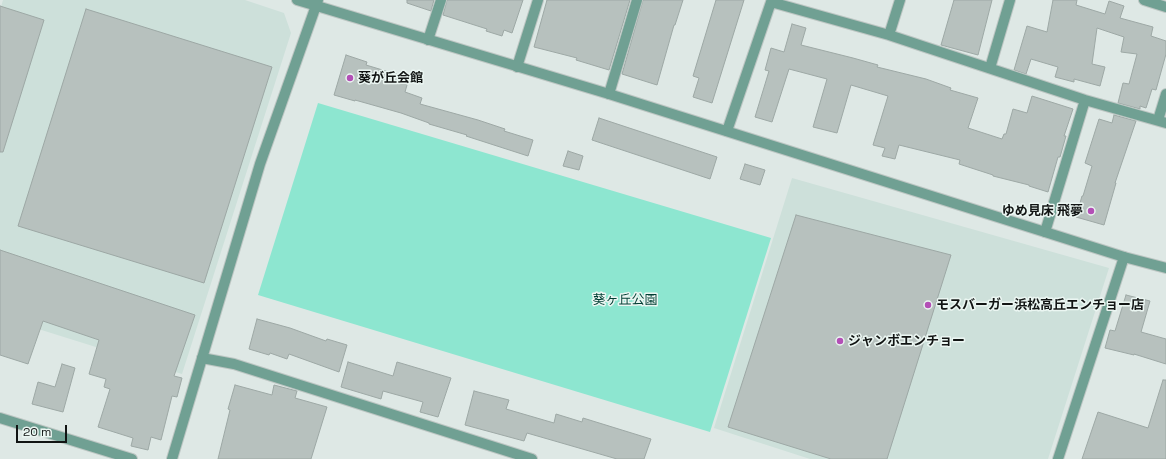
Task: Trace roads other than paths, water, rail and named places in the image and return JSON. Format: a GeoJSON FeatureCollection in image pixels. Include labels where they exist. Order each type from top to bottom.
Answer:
{"type":"FeatureCollection","features":[{"type":"Feature","properties":{"kind":"street"},"geometry":{"type":"LineString","coordinates":[[297,0],[317,3],[428,40],[609,94],[1124,257],[1166,268]]}},
{"type":"Feature","properties":{"kind":"street"},"geometry":{"type":"LineString","coordinates":[[428,40],[441,0]]}},
{"type":"Feature","properties":{"kind":"street"},"geometry":{"type":"LineString","coordinates":[[517,67],[538,0]]}},
{"type":"Feature","properties":{"kind":"street"},"geometry":{"type":"LineString","coordinates":[[609,94],[637,0]]}},
{"type":"Feature","properties":{"kind":"street"},"geometry":{"type":"LineString","coordinates":[[890,35],[900,0]]}},
{"type":"Feature","properties":{"kind":"street"},"geometry":{"type":"LineString","coordinates":[[990,68],[1010,0]]}},
{"type":"Feature","properties":{"kind":"street"},"geometry":{"type":"LineString","coordinates":[[1144,0],[1166,8]]}},
{"type":"Feature","properties":{"kind":"street"},"geometry":{"type":"LineString","coordinates":[[727,131],[771,1],[890,35],[1085,100],[1162,122],[1166,94]]}},
{"type":"Feature","properties":{"kind":"street"},"geometry":{"type":"LineString","coordinates":[[172,459],[260,164],[317,3]]}},
{"type":"Feature","properties":{"kind":"street"},"geometry":{"type":"LineString","coordinates":[[1045,232],[1085,100]]}},
{"type":"Feature","properties":{"kind":"street"},"geometry":{"type":"LineString","coordinates":[[1058,459],[1124,257]]}},
{"type":"Feature","properties":{"kind":"street"},"geometry":{"type":"LineString","coordinates":[[202,358],[234,364],[532,459]]}},
{"type":"Feature","properties":{"kind":"street"},"geometry":{"type":"LineString","coordinates":[[0,418],[132,459]]}},
{"type":"Feature","properties":{"kind":"place","name":"葵が丘会館"},"geometry":{"type":"Point","coordinates":[350,78]}},
{"type":"Feature","properties":{"kind":"place","name":"ゆめ見床 飛夢"},"geometry":{"type":"Point","coordinates":[1091,211]}},
{"type":"Feature","properties":{"kind":"place","name":"モスバーガー浜松高丘エンチョー店"},"geometry":{"type":"Point","coordinates":[928,305]}},
{"type":"Feature","properties":{"kind":"place","name":"ジャンボエンチョー"},"geometry":{"type":"Point","coordinates":[840,341]}},
{"type":"Feature","properties":{"kind":"park label","name":"葵ヶ丘公園"},"geometry":{"type":"Point","coordinates":[625,300]}}]}
